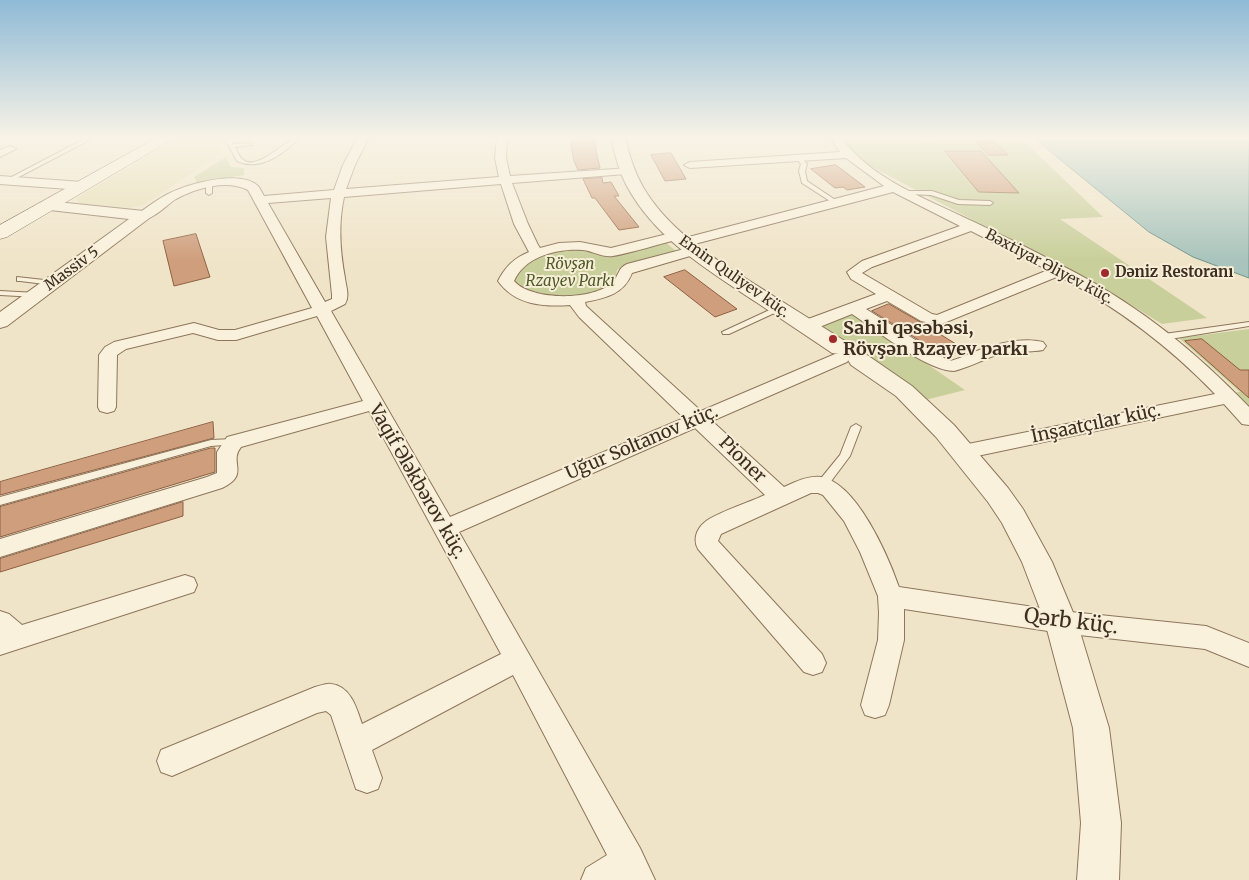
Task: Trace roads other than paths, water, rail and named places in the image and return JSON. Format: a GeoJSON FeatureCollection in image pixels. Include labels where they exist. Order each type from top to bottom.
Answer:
{"type":"FeatureCollection","features":[{"type":"Feature","properties":{"kind":"main road"},"geometry":{"type":"LineString","coordinates":[[0,232],[96,178]]}},
{"type":"Feature","properties":{"kind":"street"},"geometry":{"type":"LineString","coordinates":[[106,407],[108,355],[110,351],[120,346],[129,342],[194,328],[218,335],[236,335],[321,310],[339,301],[340,295],[334,252],[334,218],[345,178]]}},
{"type":"Feature","properties":{"kind":"street"},"geometry":{"type":"LineString","coordinates":[[261,200],[340,192],[529,178]]}},
{"type":"Feature","properties":{"kind":"street","name":"Emin Quliyev küç."},"geometry":{"type":"LineString","coordinates":[[631,178],[640,194],[683,243],[904,392],[963,452],[1013,517],[1037,562],[1061,622],[1091,728],[1101,823],[1098,880]]}},
{"type":"Feature","properties":{"kind":"street","name":"Bəxtiyar Əliyev küç."},"geometry":{"type":"LineString","coordinates":[[882,178],[1059,271],[1129,311],[1164,337],[1249,419]]}},
{"type":"Feature","properties":{"kind":"street"},"geometry":{"type":"LineString","coordinates":[[4,180],[82,186]]}},
{"type":"Feature","properties":{"kind":"street"},"geometry":{"type":"LineString","coordinates":[[506,180],[529,244],[537,253]]}},
{"type":"Feature","properties":{"kind":"street","name":"Vaqif Ələkbərov küç."},"geometry":{"type":"LineString","coordinates":[[144,216],[174,196],[209,189],[231,182],[244,183],[253,188],[518,659],[633,870]]}},
{"type":"Feature","properties":{"kind":"street"},"geometry":{"type":"LineString","coordinates":[[683,243],[626,270],[622,281],[610,290],[600,295],[577,300],[537,299],[514,292],[506,281],[512,268],[537,253],[582,246],[603,252],[611,252],[683,243],[835,202],[902,190]]}},
{"type":"Feature","properties":{"kind":"street"},"geometry":{"type":"LineString","coordinates":[[47,206],[144,216]]}},
{"type":"Feature","properties":{"kind":"street","name":"Massiv 5"},"geometry":{"type":"LineString","coordinates":[[0,322],[144,216]]}},
{"type":"Feature","properties":{"kind":"street"},"geometry":{"type":"LineString","coordinates":[[972,226],[867,264],[854,272],[856,276],[927,318],[939,320],[1059,271]]}},
{"type":"Feature","properties":{"kind":"street"},"geometry":{"type":"LineString","coordinates":[[806,326],[889,295]]}},
{"type":"Feature","properties":{"kind":"street","name":"Pioner"},"geometry":{"type":"LineString","coordinates":[[577,300],[578,307],[585,314],[781,497],[811,484],[822,485]]}},
{"type":"Feature","properties":{"kind":"street"},"geometry":{"type":"LineString","coordinates":[[855,309],[946,366],[954,366],[1006,347],[1037,346]]}},
{"type":"Feature","properties":{"kind":"street","name":"Uğur Soltanov küç."},"geometry":{"type":"LineString","coordinates":[[444,529],[847,355]]}},
{"type":"Feature","properties":{"kind":"street","name":"İnşaatçılar küç."},"geometry":{"type":"LineString","coordinates":[[963,452],[1228,397]]}},
{"type":"Feature","properties":{"kind":"street"},"geometry":{"type":"LineString","coordinates":[[0,548],[214,483],[224,478],[228,472],[227,449],[234,442],[373,404]]}},
{"type":"Feature","properties":{"kind":"street"},"geometry":{"type":"LineString","coordinates":[[822,485],[832,489],[840,498],[869,545],[890,596],[892,632],[875,705]]}},
{"type":"Feature","properties":{"kind":"street"},"geometry":{"type":"LineString","coordinates":[[781,497],[712,528],[707,534],[706,542],[814,664]]}},
{"type":"Feature","properties":{"kind":"street"},"geometry":{"type":"LineString","coordinates":[[5,634],[185,585]]}},
{"type":"Feature","properties":{"kind":"street","name":"Qərb küç."},"geometry":{"type":"LineString","coordinates":[[890,596],[1061,622],[1206,638],[1249,655]]}},
{"type":"Feature","properties":{"kind":"street"},"geometry":{"type":"LineString","coordinates":[[355,743],[518,659]]}},
{"type":"Feature","properties":{"kind":"street"},"geometry":{"type":"LineString","coordinates":[[172,761],[315,700],[331,697],[342,707],[367,778]]}},
{"type":"Feature","properties":{"kind":"street"},"geometry":{"type":"LineString","coordinates":[[598,880],[633,870]]}},
{"type":"Feature","properties":{"kind":"lane"},"geometry":{"type":"LineString","coordinates":[[803,178],[804,182],[835,202]]}},
{"type":"Feature","properties":{"kind":"lane"},"geometry":{"type":"LineString","coordinates":[[902,190],[932,193],[958,202],[990,203]]}},
{"type":"Feature","properties":{"kind":"lane"},"geometry":{"type":"LineString","coordinates":[[20,279],[53,283]]}},
{"type":"Feature","properties":{"kind":"lane"},"geometry":{"type":"LineString","coordinates":[[0,292],[37,295]]}},
{"type":"Feature","properties":{"kind":"lane"},"geometry":{"type":"LineString","coordinates":[[726,332],[779,308]]}},
{"type":"Feature","properties":{"kind":"lane"},"geometry":{"type":"LineString","coordinates":[[1164,337],[1249,324]]}},
{"type":"Feature","properties":{"kind":"lane"},"geometry":{"type":"LineString","coordinates":[[822,485],[845,456],[856,427]]}},
{"type":"Feature","properties":{"kind":"lane"},"geometry":{"type":"LineString","coordinates":[[0,501],[211,443],[234,442]]}},
{"type":"Feature","properties":{"kind":"water"},"geometry":{"type":"Polygon","coordinates":[[[1083,178],[1249,178],[1249,278],[1193,257],[1149,232],[1083,178]]]}},
{"type":"Feature","properties":{"kind":"place","name":"Dəniz Restoranı"},"geometry":{"type":"Point","coordinates":[1105,273]}},
{"type":"Feature","properties":{"kind":"place","name":"Sahil qəsəbəsi, Rövşən Rzayev parkı"},"geometry":{"type":"Point","coordinates":[833,339]}},
{"type":"Feature","properties":{"kind":"park label","name":"Rövşən Rzayev Parkı"},"geometry":{"type":"Point","coordinates":[570,274]}}]}
